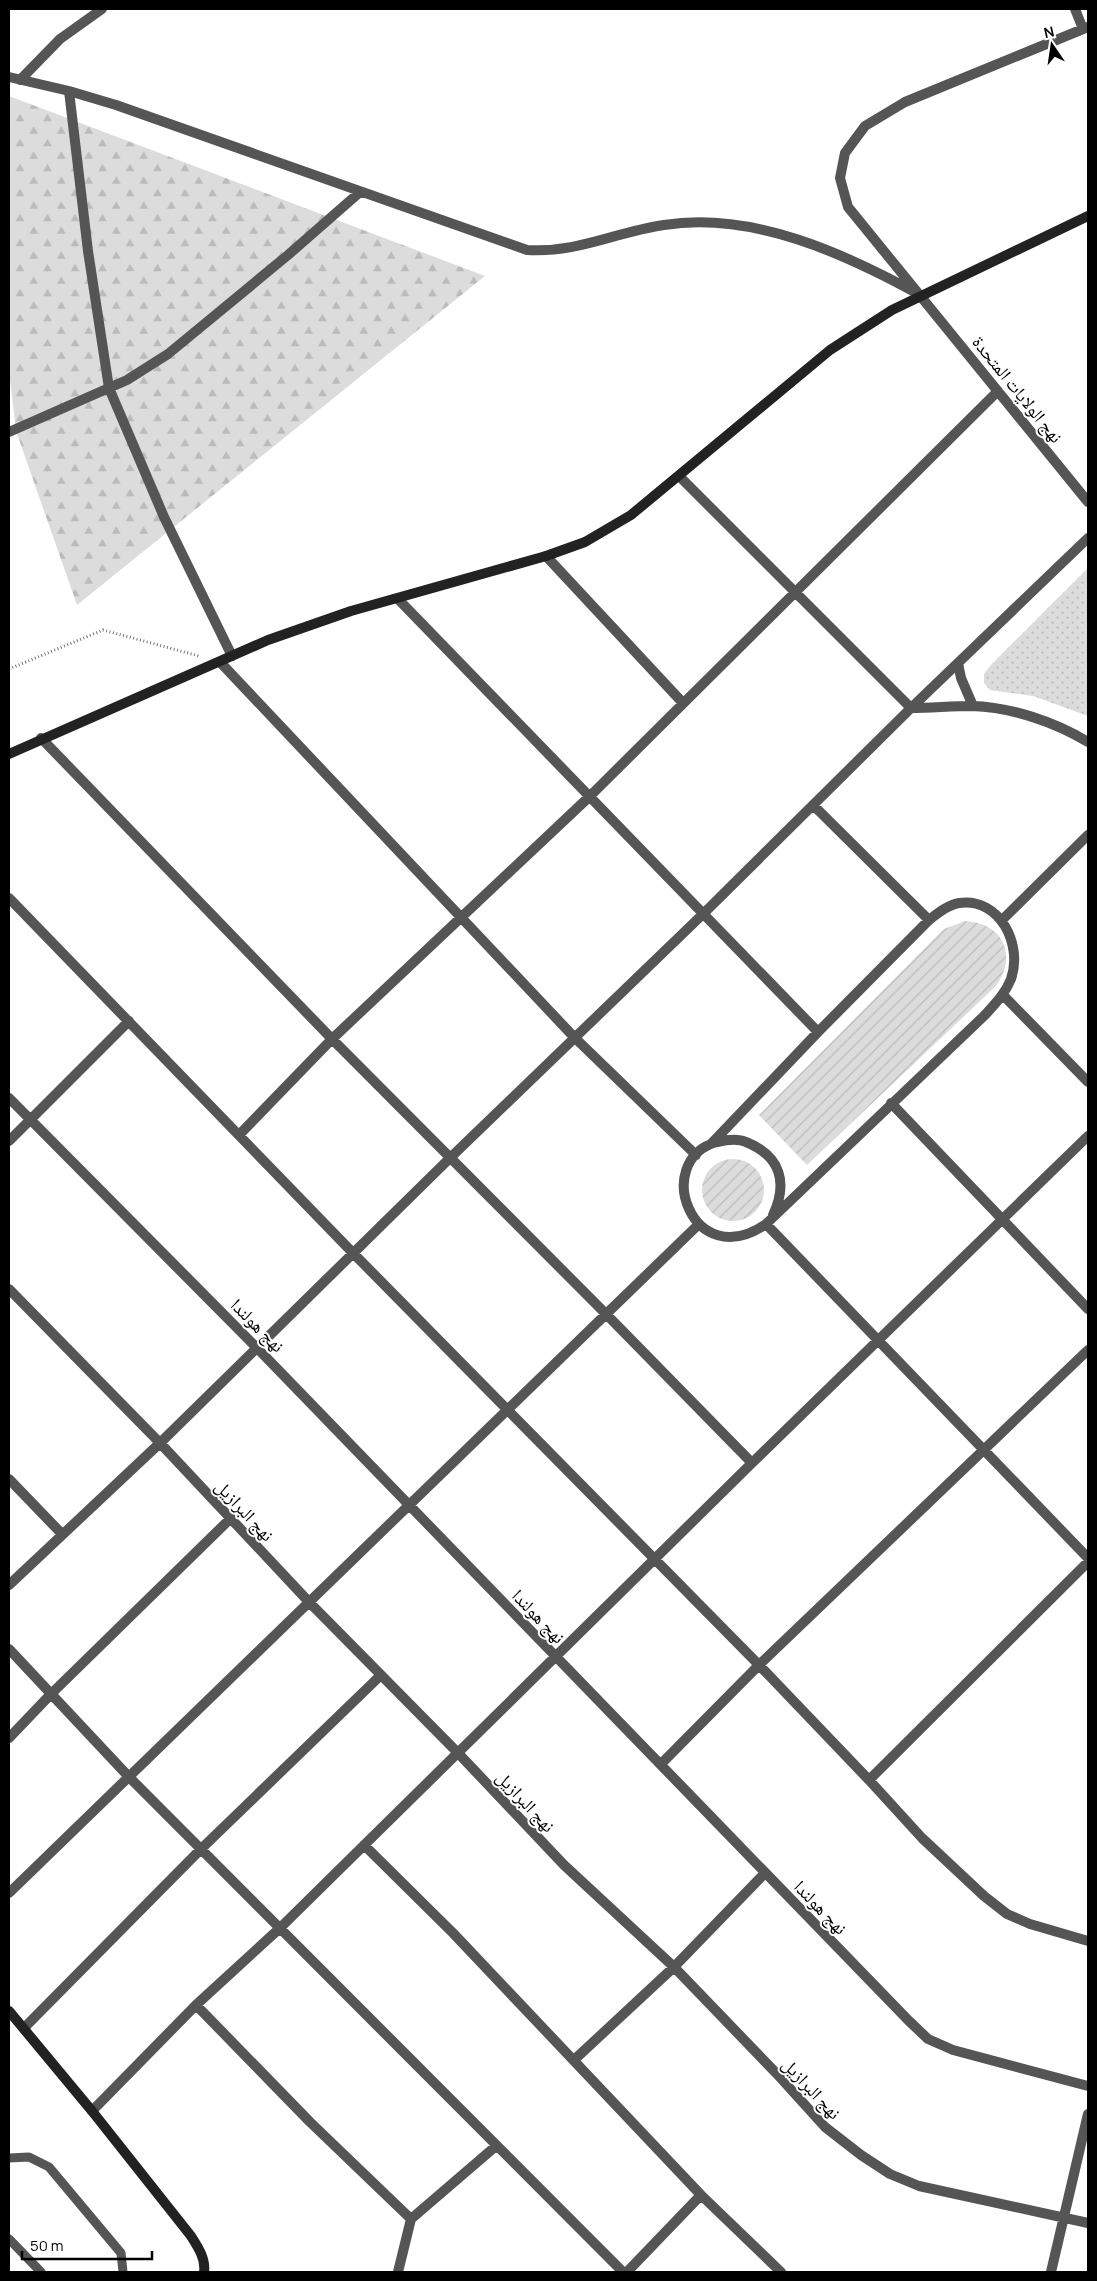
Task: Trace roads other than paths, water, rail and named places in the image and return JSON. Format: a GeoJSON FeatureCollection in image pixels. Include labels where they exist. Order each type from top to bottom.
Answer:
{"type":"FeatureCollection","features":[{"type":"Feature","properties":{"kind":"street"},"geometry":{"type":"LineString","coordinates":[[20,80],[60,39],[102,9]]}},
{"type":"Feature","properties":{"kind":"street"},"geometry":{"type":"LineString","coordinates":[[1075,9],[1086,28]]}},
{"type":"Feature","properties":{"kind":"street","name":"نهج الولايات المتحدة"},"geometry":{"type":"LineString","coordinates":[[1086,28],[905,102],[865,126],[845,153],[840,178],[848,207],[1088,502]]}},
{"type":"Feature","properties":{"kind":"street"},"geometry":{"type":"LineString","coordinates":[[9,77],[116,104],[527,250],[548,251],[566,249],[642,228],[666,224],[709,222],[737,225],[841,254],[922,296]]}},
{"type":"Feature","properties":{"kind":"street"},"geometry":{"type":"LineString","coordinates":[[69,91],[88,251],[108,388],[164,517],[232,656]]}},
{"type":"Feature","properties":{"kind":"street"},"geometry":{"type":"LineString","coordinates":[[9,432],[127,380],[168,354],[360,192]]}},
{"type":"Feature","properties":{"kind":"street"},"geometry":{"type":"LineString","coordinates":[[9,754],[41,738],[268,640],[307,626],[546,556],[585,542],[631,514],[830,350],[863,328],[922,296],[1088,216]]}},
{"type":"Feature","properties":{"kind":"street"},"geometry":{"type":"LineString","coordinates":[[239,1135],[332,1039],[588,797],[998,391]]}},
{"type":"Feature","properties":{"kind":"street"},"geometry":{"type":"LineString","coordinates":[[679,476],[911,708],[973,706],[1014,712],[1043,721],[1088,742]]}},
{"type":"Feature","properties":{"kind":"street"},"geometry":{"type":"LineString","coordinates":[[9,1585],[61,1533],[160,1443],[258,1348],[574,1037],[814,806],[911,708],[1088,538]]}},
{"type":"Feature","properties":{"kind":"street"},"geometry":{"type":"LineString","coordinates":[[546,556],[682,702]]}},
{"type":"Feature","properties":{"kind":"street"},"geometry":{"type":"LineString","coordinates":[[398,599],[702,915],[818,1032]]}},
{"type":"Feature","properties":{"kind":"street"},"geometry":{"type":"LineString","coordinates":[[220,662],[574,1037],[696,1155]]}},
{"type":"Feature","properties":{"kind":"street"},"geometry":{"type":"LineString","coordinates":[[958,663],[973,706]]}},
{"type":"Feature","properties":{"kind":"street"},"geometry":{"type":"LineString","coordinates":[[41,738],[332,1039],[752,1463]]}},
{"type":"Feature","properties":{"kind":"street"},"geometry":{"type":"LineString","coordinates":[[814,806],[929,920]]}},
{"type":"Feature","properties":{"kind":"street"},"geometry":{"type":"LineString","coordinates":[[1002,920],[1088,835]]}},
{"type":"Feature","properties":{"kind":"street"},"geometry":{"type":"LineString","coordinates":[[9,898],[353,1253],[760,1664],[922,1838],[984,1896],[1007,1914],[1030,1924],[1088,1941]]}},
{"type":"Feature","properties":{"kind":"street"},"geometry":{"type":"LineString","coordinates":[[959,903],[973,903],[988,909],[1002,920],[1011,939],[1015,960],[1011,978],[1003,995],[984,1016],[773,1215],[766,1224],[754,1232],[732,1237],[711,1232],[699,1224],[689,1212],[684,1198],[683,1182],[688,1167],[696,1155],[712,1144],[818,1032],[929,920],[944,909],[959,903]]}},
{"type":"Feature","properties":{"kind":"street"},"geometry":{"type":"LineString","coordinates":[[1003,995],[1088,1082]]}},
{"type":"Feature","properties":{"kind":"street"},"geometry":{"type":"LineString","coordinates":[[9,1141],[128,1021]]}},
{"type":"Feature","properties":{"kind":"street","name":"نهج هولندا"},"geometry":{"type":"LineString","coordinates":[[9,1098],[258,1348],[928,2039],[953,2050],[1088,2086]]}},
{"type":"Feature","properties":{"kind":"street"},"geometry":{"type":"LineString","coordinates":[[891,1103],[1088,1309]]}},
{"type":"Feature","properties":{"kind":"street"},"geometry":{"type":"LineString","coordinates":[[92,2111],[196,2005],[280,1928],[654,1558],[1088,1136]]}},
{"type":"Feature","properties":{"kind":"street"},"geometry":{"type":"LineString","coordinates":[[712,1144],[727,1139],[743,1140],[758,1146],[770,1156],[778,1170],[782,1185],[780,1201],[773,1215]]}},
{"type":"Feature","properties":{"kind":"street"},"geometry":{"type":"LineString","coordinates":[[9,1893],[699,1224]]}},
{"type":"Feature","properties":{"kind":"street"},"geometry":{"type":"LineString","coordinates":[[766,1224],[1088,1558]]}},
{"type":"Feature","properties":{"kind":"street","name":"نهج البرازيل"},"geometry":{"type":"LineString","coordinates":[[9,1289],[160,1443],[309,1602],[458,1753],[564,1865],[674,1967],[777,2074],[825,2128],[890,2174],[919,2186],[1088,2223]]}},
{"type":"Feature","properties":{"kind":"street"},"geometry":{"type":"LineString","coordinates":[[662,1764],[760,1664],[1088,1350]]}},
{"type":"Feature","properties":{"kind":"street"},"geometry":{"type":"LineString","coordinates":[[9,1480],[61,1533]]}},
{"type":"Feature","properties":{"kind":"street"},"geometry":{"type":"LineString","coordinates":[[9,1738],[51,1694],[231,1518]]}},
{"type":"Feature","properties":{"kind":"street"},"geometry":{"type":"LineString","coordinates":[[869,1780],[1088,1562]]}},
{"type":"Feature","properties":{"kind":"street"},"geometry":{"type":"LineString","coordinates":[[9,1649],[129,1777],[623,2272]]}},
{"type":"Feature","properties":{"kind":"street"},"geometry":{"type":"LineString","coordinates":[[24,2028],[201,1849],[381,1675]]}},
{"type":"Feature","properties":{"kind":"street"},"geometry":{"type":"LineString","coordinates":[[364,1845],[454,1933],[701,2195],[781,2272]]}},
{"type":"Feature","properties":{"kind":"street"},"geometry":{"type":"LineString","coordinates":[[574,2060],[674,1967],[765,1873]]}},
{"type":"Feature","properties":{"kind":"street"},"geometry":{"type":"LineString","coordinates":[[196,2005],[310,2122],[411,2219]]}},
{"type":"Feature","properties":{"kind":"street"},"geometry":{"type":"LineString","coordinates":[[9,2011],[92,2111],[191,2236],[201,2253],[205,2266],[204,2272]]}},
{"type":"Feature","properties":{"kind":"street"},"geometry":{"type":"LineString","coordinates":[[1051,2272],[1062,2216],[1088,2114]]}},
{"type":"Feature","properties":{"kind":"street"},"geometry":{"type":"LineString","coordinates":[[398,2272],[411,2219],[496,2146]]}},
{"type":"Feature","properties":{"kind":"street"},"geometry":{"type":"LineString","coordinates":[[627,2272],[701,2195]]}},
{"type":"Feature","properties":{"kind":"lane"},"geometry":{"type":"LineString","coordinates":[[9,2158],[29,2157],[49,2167],[121,2254],[123,2272]]}},
{"type":"Feature","properties":{"kind":"lane"},"geometry":{"type":"LineString","coordinates":[[9,2239],[42,2272]]}}]}
